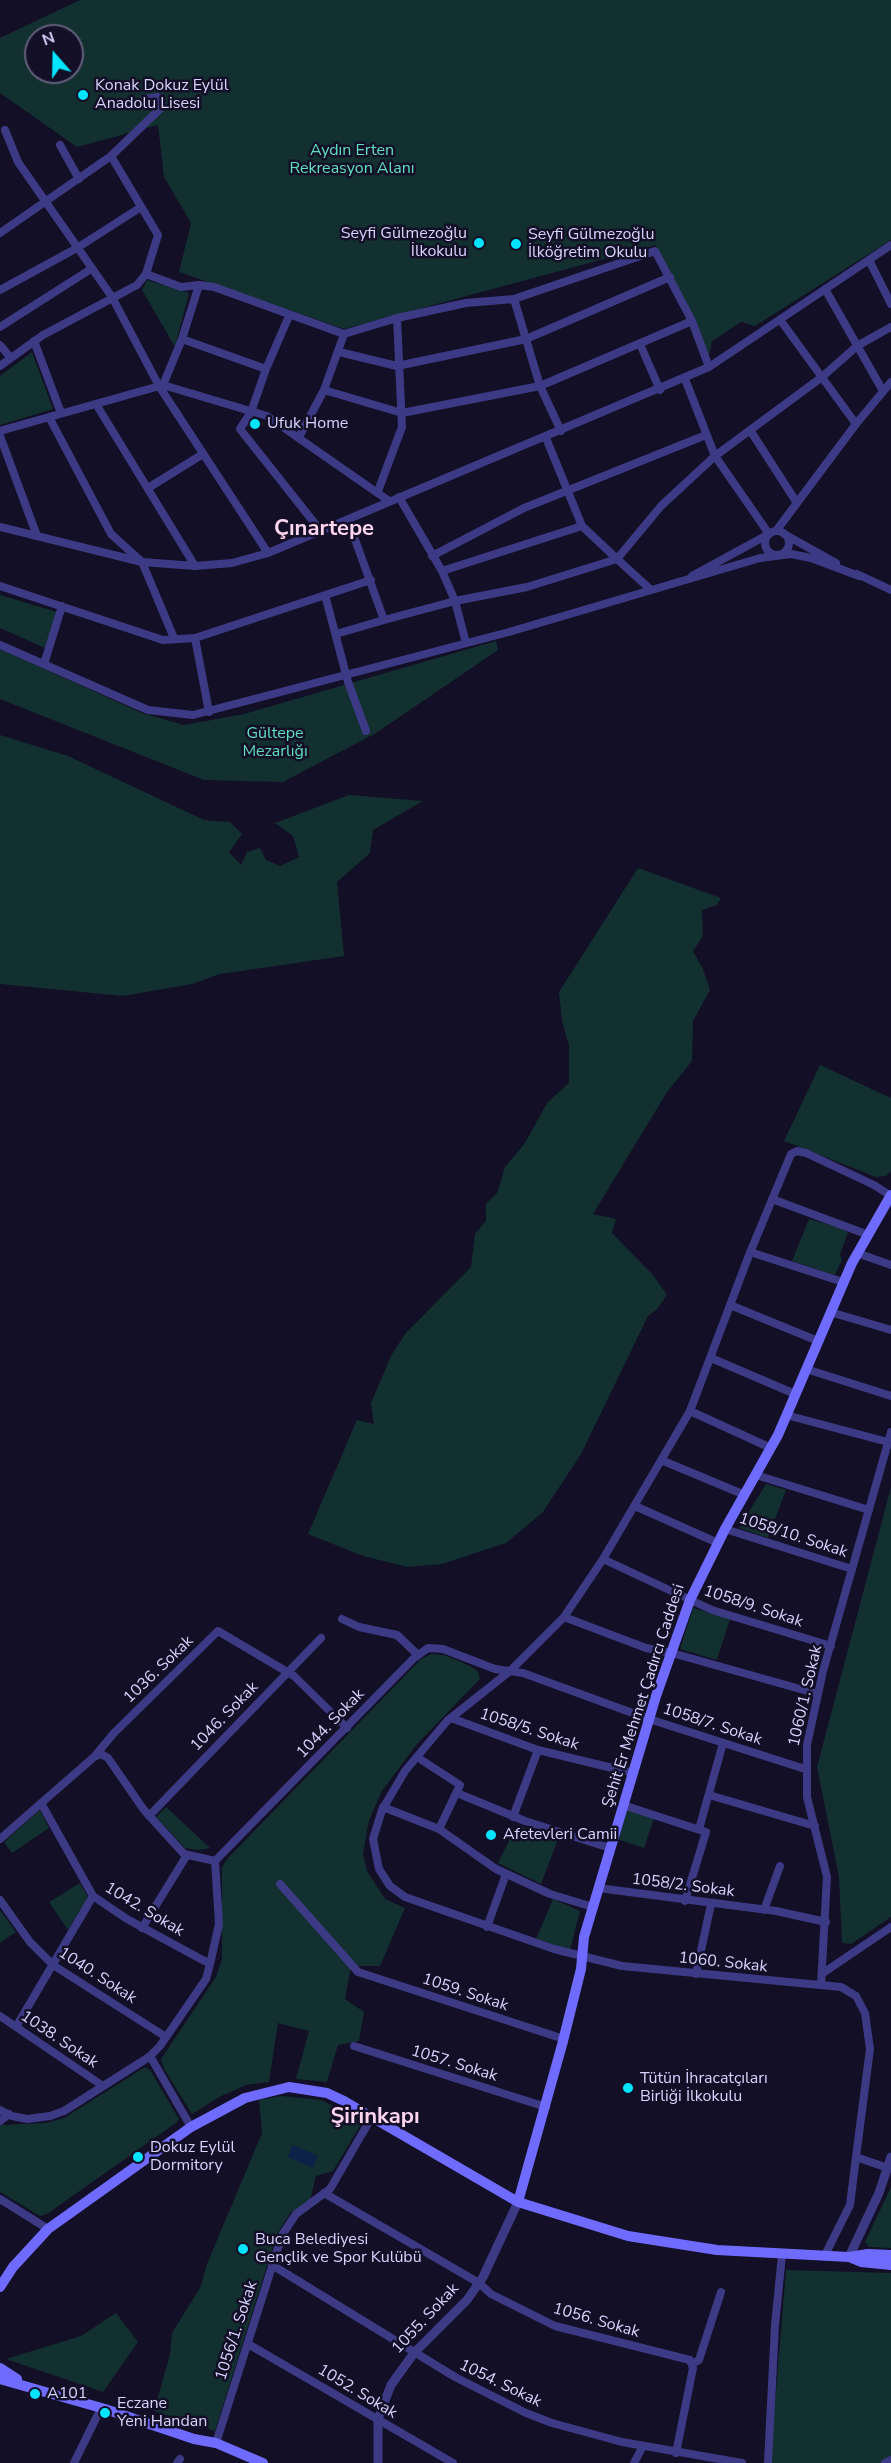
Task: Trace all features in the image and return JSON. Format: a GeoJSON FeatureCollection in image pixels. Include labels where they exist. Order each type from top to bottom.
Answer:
{"type":"FeatureCollection","features":[{"type":"Feature","properties":{"kind":"main road","name":"Şehit Er Mehmet Çadırcı Caddesi"},"geometry":{"type":"LineString","coordinates":[[518,2202],[564,2039],[584,1937],[598,1888],[650,1719],[690,1600],[725,1529],[771,1448],[866,1234],[891,1196]]}},
{"type":"Feature","properties":{"kind":"main road"},"geometry":{"type":"LineString","coordinates":[[0,2287],[13,2267],[48,2229],[191,2127],[245,2098],[289,2087],[327,2093],[373,2115],[518,2202],[628,2236],[717,2250],[782,2255],[849,2257],[868,2254],[891,2255]]}},
{"type":"Feature","properties":{"kind":"main road"},"geometry":{"type":"LineString","coordinates":[[849,2257],[861,2262],[891,2265]]}},
{"type":"Feature","properties":{"kind":"main road"},"geometry":{"type":"LineString","coordinates":[[0,2368],[28,2385]]}},
{"type":"Feature","properties":{"kind":"main road"},"geometry":{"type":"LineString","coordinates":[[0,2379],[28,2385],[194,2439],[216,2443],[263,2463]]}},
{"type":"Feature","properties":{"kind":"street"},"geometry":{"type":"LineString","coordinates":[[0,233],[111,156],[162,106],[158,97],[144,99]]}},
{"type":"Feature","properties":{"kind":"street"},"geometry":{"type":"LineString","coordinates":[[5,130],[18,162],[112,297],[161,386],[268,552]]}},
{"type":"Feature","properties":{"kind":"street"},"geometry":{"type":"LineString","coordinates":[[60,145],[79,179]]}},
{"type":"Feature","properties":{"kind":"street"},"geometry":{"type":"LineString","coordinates":[[0,366],[34,341],[137,285],[146,274],[158,235],[111,156]]}},
{"type":"Feature","properties":{"kind":"street"},"geometry":{"type":"LineString","coordinates":[[0,290],[77,248],[141,207]]}},
{"type":"Feature","properties":{"kind":"street"},"geometry":{"type":"LineString","coordinates":[[0,527],[142,562],[195,566],[232,562],[268,552],[685,379],[709,367],[781,321],[891,245]]}},
{"type":"Feature","properties":{"kind":"street"},"geometry":{"type":"LineString","coordinates":[[146,274],[181,287],[199,285],[214,287],[344,334],[397,318],[466,303],[514,299],[655,251],[692,321],[709,367]]}},
{"type":"Feature","properties":{"kind":"street"},"geometry":{"type":"LineString","coordinates":[[869,260],[891,304]]}},
{"type":"Feature","properties":{"kind":"street"},"geometry":{"type":"LineString","coordinates":[[0,327],[91,269]]}},
{"type":"Feature","properties":{"kind":"street"},"geometry":{"type":"LineString","coordinates":[[339,352],[397,366],[526,339],[670,277]]}},
{"type":"Feature","properties":{"kind":"street"},"geometry":{"type":"LineString","coordinates":[[161,386],[182,339],[199,285]]}},
{"type":"Feature","properties":{"kind":"street"},"geometry":{"type":"LineString","coordinates":[[825,289],[883,391]]}},
{"type":"Feature","properties":{"kind":"street"},"geometry":{"type":"LineString","coordinates":[[514,299],[540,386],[561,431]]}},
{"type":"Feature","properties":{"kind":"street"},"geometry":{"type":"LineString","coordinates":[[289,316],[266,369],[251,412],[240,429],[320,530]]}},
{"type":"Feature","properties":{"kind":"street"},"geometry":{"type":"LineString","coordinates":[[378,491],[402,427],[397,366],[397,318]]}},
{"type":"Feature","properties":{"kind":"street"},"geometry":{"type":"LineString","coordinates":[[324,390],[402,413],[540,386],[692,321]]}},
{"type":"Feature","properties":{"kind":"street"},"geometry":{"type":"LineString","coordinates":[[781,321],[856,424]]}},
{"type":"Feature","properties":{"kind":"street"},"geometry":{"type":"LineString","coordinates":[[336,634],[455,602],[527,587],[617,560],[661,506],[715,456],[822,377],[857,346],[891,327]]}},
{"type":"Feature","properties":{"kind":"street"},"geometry":{"type":"LineString","coordinates":[[299,437],[324,390],[344,334]]}},
{"type":"Feature","properties":{"kind":"street"},"geometry":{"type":"LineString","coordinates":[[182,339],[266,369]]}},
{"type":"Feature","properties":{"kind":"street"},"geometry":{"type":"LineString","coordinates":[[34,341],[61,413]]}},
{"type":"Feature","properties":{"kind":"street"},"geometry":{"type":"LineString","coordinates":[[640,344],[660,390]]}},
{"type":"Feature","properties":{"kind":"street"},"geometry":{"type":"LineString","coordinates":[[0,345],[11,358]]}},
{"type":"Feature","properties":{"kind":"street"},"geometry":{"type":"LineString","coordinates":[[0,645],[148,710],[179,715],[209,712],[675,585],[785,551],[789,544],[776,533],[715,456],[685,379]]}},
{"type":"Feature","properties":{"kind":"street"},"geometry":{"type":"LineString","coordinates":[[891,382],[856,424],[776,533],[765,540],[766,548],[771,553],[811,558],[891,590]]}},
{"type":"Feature","properties":{"kind":"street"},"geometry":{"type":"LineString","coordinates":[[0,431],[161,386],[267,416],[378,491],[389,501]]}},
{"type":"Feature","properties":{"kind":"street"},"geometry":{"type":"LineString","coordinates":[[96,404],[195,566]]}},
{"type":"Feature","properties":{"kind":"street"},"geometry":{"type":"LineString","coordinates":[[49,417],[111,534],[142,562],[174,638]]}},
{"type":"Feature","properties":{"kind":"street"},"geometry":{"type":"LineString","coordinates":[[750,430],[797,502]]}},
{"type":"Feature","properties":{"kind":"street"},"geometry":{"type":"LineString","coordinates":[[432,556],[524,508],[706,435]]}},
{"type":"Feature","properties":{"kind":"street"},"geometry":{"type":"LineString","coordinates":[[0,436],[37,536]]}},
{"type":"Feature","properties":{"kind":"street"},"geometry":{"type":"LineString","coordinates":[[546,438],[582,526],[651,590]]}},
{"type":"Feature","properties":{"kind":"street"},"geometry":{"type":"LineString","coordinates":[[148,488],[203,454]]}},
{"type":"Feature","properties":{"kind":"street"},"geometry":{"type":"LineString","coordinates":[[399,497],[442,571],[455,602],[466,643]]}},
{"type":"Feature","properties":{"kind":"street"},"geometry":{"type":"LineString","coordinates":[[348,520],[384,620]]}},
{"type":"Feature","properties":{"kind":"street"},"geometry":{"type":"LineString","coordinates":[[442,571],[582,526]]}},
{"type":"Feature","properties":{"kind":"street"},"geometry":{"type":"LineString","coordinates":[[776,533],[859,576]]}},
{"type":"Feature","properties":{"kind":"street"},"geometry":{"type":"LineString","coordinates":[[675,585],[776,533]]}},
{"type":"Feature","properties":{"kind":"street"},"geometry":{"type":"LineString","coordinates":[[0,586],[163,640],[195,638],[371,579]]}},
{"type":"Feature","properties":{"kind":"street"},"geometry":{"type":"LineString","coordinates":[[326,595],[346,673],[366,731]]}},
{"type":"Feature","properties":{"kind":"street"},"geometry":{"type":"LineString","coordinates":[[44,664],[62,606]]}},
{"type":"Feature","properties":{"kind":"street"},"geometry":{"type":"LineString","coordinates":[[195,638],[209,712]]}},
{"type":"Feature","properties":{"kind":"street","name":"1060. Sokak"},"geometry":{"type":"LineString","coordinates":[[821,1984],[622,1966],[487,1927],[405,1897],[390,1886],[379,1869],[373,1851],[373,1833],[383,1807],[400,1778],[417,1757],[451,1718],[510,1671],[564,1617],[603,1559],[690,1411],[750,1251],[794,1151],[806,1153],[874,1185],[891,1196]]}},
{"type":"Feature","properties":{"kind":"street"},"geometry":{"type":"LineString","coordinates":[[772,1199],[866,1234]]}},
{"type":"Feature","properties":{"kind":"street"},"geometry":{"type":"LineString","coordinates":[[750,1251],[843,1282]]}},
{"type":"Feature","properties":{"kind":"street"},"geometry":{"type":"LineString","coordinates":[[857,1253],[891,1265]]}},
{"type":"Feature","properties":{"kind":"street"},"geometry":{"type":"LineString","coordinates":[[730,1305],[818,1341]]}},
{"type":"Feature","properties":{"kind":"street"},"geometry":{"type":"LineString","coordinates":[[830,1312],[891,1330]]}},
{"type":"Feature","properties":{"kind":"street"},"geometry":{"type":"LineString","coordinates":[[711,1358],[795,1394]]}},
{"type":"Feature","properties":{"kind":"street"},"geometry":{"type":"LineString","coordinates":[[806,1369],[891,1396]]}},
{"type":"Feature","properties":{"kind":"street"},"geometry":{"type":"LineString","coordinates":[[690,1411],[771,1448]]}},
{"type":"Feature","properties":{"kind":"street"},"geometry":{"type":"LineString","coordinates":[[786,1415],[888,1442]]}},
{"type":"Feature","properties":{"kind":"street","name":"1060/1. Sokak"},"geometry":{"type":"LineString","coordinates":[[821,1984],[827,1877],[807,1797],[805,1769],[807,1745],[818,1694],[891,1432]]}},
{"type":"Feature","properties":{"kind":"street"},"geometry":{"type":"LineString","coordinates":[[661,1460],[745,1495]]}},
{"type":"Feature","properties":{"kind":"street"},"geometry":{"type":"LineString","coordinates":[[756,1475],[870,1510]]}},
{"type":"Feature","properties":{"kind":"street","name":"1058/10. Sokak"},"geometry":{"type":"LineString","coordinates":[[635,1506],[718,1543]]}},
{"type":"Feature","properties":{"kind":"street","name":"1058/10. Sokak"},"geometry":{"type":"LineString","coordinates":[[725,1529],[852,1569]]}},
{"type":"Feature","properties":{"kind":"street","name":"1058/9. Sokak"},"geometry":{"type":"LineString","coordinates":[[603,1559],[712,1610],[831,1646]]}},
{"type":"Feature","properties":{"kind":"street"},"geometry":{"type":"LineString","coordinates":[[564,1617],[646,1648],[672,1653],[818,1694]]}},
{"type":"Feature","properties":{"kind":"street"},"geometry":{"type":"LineString","coordinates":[[342,1619],[359,1628],[397,1635],[418,1655],[428,1648],[444,1649],[495,1669],[510,1671]]}},
{"type":"Feature","properties":{"kind":"street","name":"1036. Sokak"},"geometry":{"type":"LineString","coordinates":[[0,1839],[94,1757],[114,1733],[218,1631],[288,1672],[347,1728]]}},
{"type":"Feature","properties":{"kind":"street","name":"1046. Sokak"},"geometry":{"type":"LineString","coordinates":[[149,1816],[321,1638]]}},
{"type":"Feature","properties":{"kind":"street","name":"1044. Sokak"},"geometry":{"type":"LineString","coordinates":[[215,1861],[418,1655]]}},
{"type":"Feature","properties":{"kind":"street","name":"1058/7. Sokak"},"geometry":{"type":"LineString","coordinates":[[510,1671],[523,1673],[650,1719],[805,1769]]}},
{"type":"Feature","properties":{"kind":"street","name":"1058/5. Sokak"},"geometry":{"type":"LineString","coordinates":[[451,1718],[538,1750],[633,1773]]}},
{"type":"Feature","properties":{"kind":"street"},"geometry":{"type":"LineString","coordinates":[[699,1829],[723,1743]]}},
{"type":"Feature","properties":{"kind":"street"},"geometry":{"type":"LineString","coordinates":[[513,1817],[538,1750]]}},
{"type":"Feature","properties":{"kind":"street"},"geometry":{"type":"LineString","coordinates":[[0,2110],[27,2119],[50,2116],[64,2111],[150,2056],[206,1979],[210,1965],[219,1924],[215,1861],[187,1855],[174,1845],[149,1816],[108,1758],[101,1754],[94,1757]]}},
{"type":"Feature","properties":{"kind":"street"},"geometry":{"type":"LineString","coordinates":[[417,1757],[460,1785],[439,1829]]}},
{"type":"Feature","properties":{"kind":"street"},"geometry":{"type":"LineString","coordinates":[[457,1792],[513,1817],[610,1848]]}},
{"type":"Feature","properties":{"kind":"street"},"geometry":{"type":"LineString","coordinates":[[709,1795],[815,1826]]}},
{"type":"Feature","properties":{"kind":"street","name":"1042. Sokak"},"geometry":{"type":"LineString","coordinates":[[41,1803],[93,1896],[142,1928],[210,1965]]}},
{"type":"Feature","properties":{"kind":"street"},"geometry":{"type":"LineString","coordinates":[[623,1805],[706,1832],[685,1901]]}},
{"type":"Feature","properties":{"kind":"street"},"geometry":{"type":"LineString","coordinates":[[383,1807],[439,1829],[506,1874],[550,1894],[593,1907]]}},
{"type":"Feature","properties":{"kind":"street"},"geometry":{"type":"LineString","coordinates":[[142,1928],[187,1855]]}},
{"type":"Feature","properties":{"kind":"street"},"geometry":{"type":"LineString","coordinates":[[764,1910],[780,1866]]}},
{"type":"Feature","properties":{"kind":"street"},"geometry":{"type":"LineString","coordinates":[[487,1927],[506,1874]]}},
{"type":"Feature","properties":{"kind":"street","name":"1059. Sokak"},"geometry":{"type":"LineString","coordinates":[[280,1884],[358,1972],[564,2039]]}},
{"type":"Feature","properties":{"kind":"street","name":"1058/2. Sokak"},"geometry":{"type":"LineString","coordinates":[[598,1888],[764,1910],[826,1922]]}},
{"type":"Feature","properties":{"kind":"street"},"geometry":{"type":"LineString","coordinates":[[16,2027],[93,1896]]}},
{"type":"Feature","properties":{"kind":"street","name":"1040. Sokak"},"geometry":{"type":"LineString","coordinates":[[0,1900],[30,1942],[53,1965],[166,2037]]}},
{"type":"Feature","properties":{"kind":"street"},"geometry":{"type":"LineString","coordinates":[[696,1974],[711,1904]]}},
{"type":"Feature","properties":{"kind":"street"},"geometry":{"type":"LineString","coordinates":[[823,1973],[891,1926]]}},
{"type":"Feature","properties":{"kind":"street"},"geometry":{"type":"LineString","coordinates":[[821,1984],[849,1990],[861,2003],[865,2013],[870,2049],[850,2205],[825,2255]]}},
{"type":"Feature","properties":{"kind":"street","name":"1038. Sokak"},"geometry":{"type":"LineString","coordinates":[[0,2016],[103,2086]]}},
{"type":"Feature","properties":{"kind":"street","name":"1057. Sokak"},"geometry":{"type":"LineString","coordinates":[[354,2046],[546,2107]]}},
{"type":"Feature","properties":{"kind":"street"},"geometry":{"type":"LineString","coordinates":[[150,2056],[191,2127]]}},
{"type":"Feature","properties":{"kind":"street"},"geometry":{"type":"LineString","coordinates":[[0,2121],[9,2114]]}},
{"type":"Feature","properties":{"kind":"street","name":"1056/1. Sokak"},"geometry":{"type":"LineString","coordinates":[[216,2443],[282,2235],[296,2214],[330,2189],[373,2115]]}},
{"type":"Feature","properties":{"kind":"street"},"geometry":{"type":"LineString","coordinates":[[856,2157],[888,2168]]}},
{"type":"Feature","properties":{"kind":"street"},"geometry":{"type":"LineString","coordinates":[[849,2257],[891,2157]]}},
{"type":"Feature","properties":{"kind":"street","name":"1056. Sokak"},"geometry":{"type":"LineString","coordinates":[[324,2193],[479,2283],[491,2294],[555,2326],[597,2338],[686,2357],[692,2364]]}},
{"type":"Feature","properties":{"kind":"street"},"geometry":{"type":"LineString","coordinates":[[0,2199],[48,2229]]}},
{"type":"Feature","properties":{"kind":"street","name":"1055. Sokak"},"geometry":{"type":"LineString","coordinates":[[378,2463],[378,2419],[391,2385],[414,2353],[467,2300],[479,2283],[518,2202]]}},
{"type":"Feature","properties":{"kind":"street"},"geometry":{"type":"LineString","coordinates":[[768,2463],[775,2325],[782,2255]]}},
{"type":"Feature","properties":{"kind":"street","name":"1054. Sokak"},"geometry":{"type":"LineString","coordinates":[[272,2265],[414,2353],[526,2413],[587,2433],[643,2446],[742,2463]]}},
{"type":"Feature","properties":{"kind":"street"},"geometry":{"type":"LineString","coordinates":[[676,2453],[692,2364],[699,2360],[722,2292]]}},
{"type":"Feature","properties":{"kind":"street","name":"1052. Sokak"},"geometry":{"type":"LineString","coordinates":[[248,2344],[453,2463]]}},
{"type":"Feature","properties":{"kind":"street"},"geometry":{"type":"LineString","coordinates":[[74,2463],[101,2408]]}},
{"type":"Feature","properties":{"kind":"street"},"geometry":{"type":"LineString","coordinates":[[634,2463],[643,2446]]}},
{"type":"Feature","properties":{"kind":"street"},"geometry":{"type":"LineString","coordinates":[[885,2463],[891,2460]]}},
{"type":"Feature","properties":{"kind":"green space","name":"Aydın Erten Rekreasyon Alanı"},"geometry":{"type":"Polygon","coordinates":[[[80,0],[891,0],[891,240],[755,326],[741,322],[712,341],[709,356],[656,245],[344,329],[179,272],[191,223],[164,177],[158,125],[77,147],[0,93],[0,38],[24,27],[24,84],[84,84],[84,24],[29,24],[80,0]]]}},
{"type":"Feature","properties":{"kind":"green space"},"geometry":{"type":"Polygon","coordinates":[[[147,280],[189,293],[175,347],[142,290],[147,280]]]}},
{"type":"Feature","properties":{"kind":"green space"},"geometry":{"type":"Polygon","coordinates":[[[32,352],[53,409],[0,425],[0,376],[32,352]]]}},
{"type":"Feature","properties":{"kind":"green space"},"geometry":{"type":"Polygon","coordinates":[[[0,595],[57,612],[45,648],[0,628],[0,595]]]}},
{"type":"Feature","properties":{"kind":"green space","name":"Gültepe Mezarlığı"},"geometry":{"type":"Polygon","coordinates":[[[496,641],[498,650],[376,733],[283,782],[204,780],[0,699],[0,649],[142,713],[184,725],[244,714],[496,641]]]}},
{"type":"Feature","properties":{"kind":"green space"},"geometry":{"type":"Polygon","coordinates":[[[0,735],[68,756],[204,820],[230,822],[242,834],[229,852],[241,865],[247,852],[260,848],[266,860],[280,866],[299,857],[293,836],[275,823],[349,795],[423,801],[373,830],[370,853],[337,882],[344,956],[220,974],[192,984],[123,996],[0,984],[0,735]]]}},
{"type":"Feature","properties":{"kind":"green space"},"geometry":{"type":"Polygon","coordinates":[[[638,868],[721,898],[717,905],[702,910],[703,936],[693,951],[703,969],[710,990],[693,1021],[692,1061],[667,1092],[593,1214],[616,1219],[612,1233],[653,1275],[667,1295],[657,1309],[648,1316],[581,1454],[543,1512],[506,1543],[442,1564],[407,1567],[363,1556],[308,1534],[357,1420],[374,1424],[371,1403],[391,1356],[405,1334],[471,1267],[475,1234],[486,1221],[486,1204],[497,1193],[505,1167],[525,1143],[547,1103],[569,1083],[569,1046],[562,1021],[559,992],[638,868]]]}},
{"type":"Feature","properties":{"kind":"green space"},"geometry":{"type":"Polygon","coordinates":[[[820,1065],[891,1098],[891,1171],[886,1176],[876,1177],[784,1141],[820,1065]]]}},
{"type":"Feature","properties":{"kind":"green space"},"geometry":{"type":"Polygon","coordinates":[[[809,1219],[845,1229],[848,1233],[840,1254],[842,1260],[835,1275],[792,1261],[809,1219]]]}},
{"type":"Feature","properties":{"kind":"green space"},"geometry":{"type":"Polygon","coordinates":[[[766,1484],[786,1490],[768,1538],[739,1528],[766,1484]]]}},
{"type":"Feature","properties":{"kind":"green space"},"geometry":{"type":"Polygon","coordinates":[[[891,1487],[891,1917],[851,1944],[842,1943],[839,1877],[817,1767],[891,1487]]]}},
{"type":"Feature","properties":{"kind":"green space"},"geometry":{"type":"Polygon","coordinates":[[[693,1608],[730,1619],[717,1660],[680,1649],[693,1608]]]}},
{"type":"Feature","properties":{"kind":"green space"},"geometry":{"type":"Polygon","coordinates":[[[431,1654],[444,1655],[468,1665],[478,1671],[480,1679],[417,1744],[382,1791],[369,1820],[363,1854],[367,1871],[385,1899],[405,1908],[380,1966],[351,1966],[345,1999],[364,2012],[359,2041],[338,2045],[327,2082],[296,2079],[309,2031],[278,2023],[269,2082],[246,2085],[219,2097],[192,2114],[164,2069],[161,2059],[216,1977],[222,1959],[222,1867],[228,1858],[421,1659],[431,1654]]]}},
{"type":"Feature","properties":{"kind":"green space"},"geometry":{"type":"Polygon","coordinates":[[[626,1806],[655,1815],[644,1848],[617,1839],[626,1806]]]}},
{"type":"Feature","properties":{"kind":"green space"},"geometry":{"type":"Polygon","coordinates":[[[166,1807],[210,1848],[198,1850],[185,1848],[156,1817],[166,1807]]]}},
{"type":"Feature","properties":{"kind":"green space"},"geometry":{"type":"Polygon","coordinates":[[[40,1810],[49,1828],[12,1853],[4,1842],[40,1810]]]}},
{"type":"Feature","properties":{"kind":"green space"},"geometry":{"type":"Polygon","coordinates":[[[517,1825],[558,1839],[541,1884],[498,1863],[517,1825]]]}},
{"type":"Feature","properties":{"kind":"green space"},"geometry":{"type":"Polygon","coordinates":[[[80,1883],[88,1897],[68,1930],[49,1902],[80,1883]]]}},
{"type":"Feature","properties":{"kind":"green space"},"geometry":{"type":"Polygon","coordinates":[[[553,1899],[580,1911],[570,1950],[536,1939],[553,1899]]]}},
{"type":"Feature","properties":{"kind":"green space"},"geometry":{"type":"Polygon","coordinates":[[[0,1910],[16,1932],[0,1943],[0,1910]]]}},
{"type":"Feature","properties":{"kind":"green space"},"geometry":{"type":"Polygon","coordinates":[[[145,2067],[150,2070],[179,2119],[176,2123],[47,2214],[40,2216],[0,2192],[0,2125],[46,2123],[64,2118],[145,2067]]]}},
{"type":"Feature","properties":{"kind":"green space","name":"Buca Belediyesi Gençlik ve Spor Kulübü"},"geometry":{"type":"Polygon","coordinates":[[[281,2096],[321,2100],[363,2121],[333,2171],[316,2176],[310,2200],[290,2213],[277,2234],[215,2431],[154,2411],[170,2354],[172,2333],[200,2288],[207,2264],[262,2133],[259,2100],[281,2096]]]}},
{"type":"Feature","properties":{"kind":"green space"},"geometry":{"type":"Polygon","coordinates":[[[891,2187],[891,2248],[869,2247],[865,2242],[891,2187]]]}},
{"type":"Feature","properties":{"kind":"green space"},"geometry":{"type":"Polygon","coordinates":[[[786,2270],[891,2273],[891,2459],[884,2463],[770,2463],[786,2270]]]}},
{"type":"Feature","properties":{"kind":"green space"},"geometry":{"type":"Polygon","coordinates":[[[116,2313],[138,2342],[103,2392],[6,2359],[81,2336],[116,2313]]]}},
{"type":"Feature","properties":{"kind":"water"},"geometry":{"type":"Polygon","coordinates":[[[293,2145],[318,2156],[313,2168],[288,2157],[293,2145]]]}},
{"type":"Feature","properties":{"kind":"place","name":"Konak Dokuz Eylül Anadolu Lisesi"},"geometry":{"type":"Point","coordinates":[83,95]}},
{"type":"Feature","properties":{"kind":"place","name":"Seyfi Gülmezoğlu İlkokulu"},"geometry":{"type":"Point","coordinates":[479,243]}},
{"type":"Feature","properties":{"kind":"place","name":"Seyfi Gülmezoğlu İlköğretim Okulu"},"geometry":{"type":"Point","coordinates":[516,244]}},
{"type":"Feature","properties":{"kind":"place","name":"Ufuk Home"},"geometry":{"type":"Point","coordinates":[255,424]}},
{"type":"Feature","properties":{"kind":"place","name":"Afetevleri Camii"},"geometry":{"type":"Point","coordinates":[491,1835]}},
{"type":"Feature","properties":{"kind":"place","name":"Tütün İhracatçıları Birliği İlkokulu"},"geometry":{"type":"Point","coordinates":[628,2088]}},
{"type":"Feature","properties":{"kind":"place","name":"Dokuz Eylül Dormitory"},"geometry":{"type":"Point","coordinates":[138,2157]}},
{"type":"Feature","properties":{"kind":"place","name":"Buca Belediyesi Gençlik ve Spor Kulübü"},"geometry":{"type":"Point","coordinates":[243,2249]}},
{"type":"Feature","properties":{"kind":"place","name":"A101"},"geometry":{"type":"Point","coordinates":[35,2394]}},
{"type":"Feature","properties":{"kind":"place","name":"Eczane Yeni Handan"},"geometry":{"type":"Point","coordinates":[105,2413]}},
{"type":"Feature","properties":{"kind":"district","name":"Çınartepe"},"geometry":{"type":"Point","coordinates":[324,530]}},
{"type":"Feature","properties":{"kind":"district","name":"Şirinkapı"},"geometry":{"type":"Point","coordinates":[375,2118]}}]}
